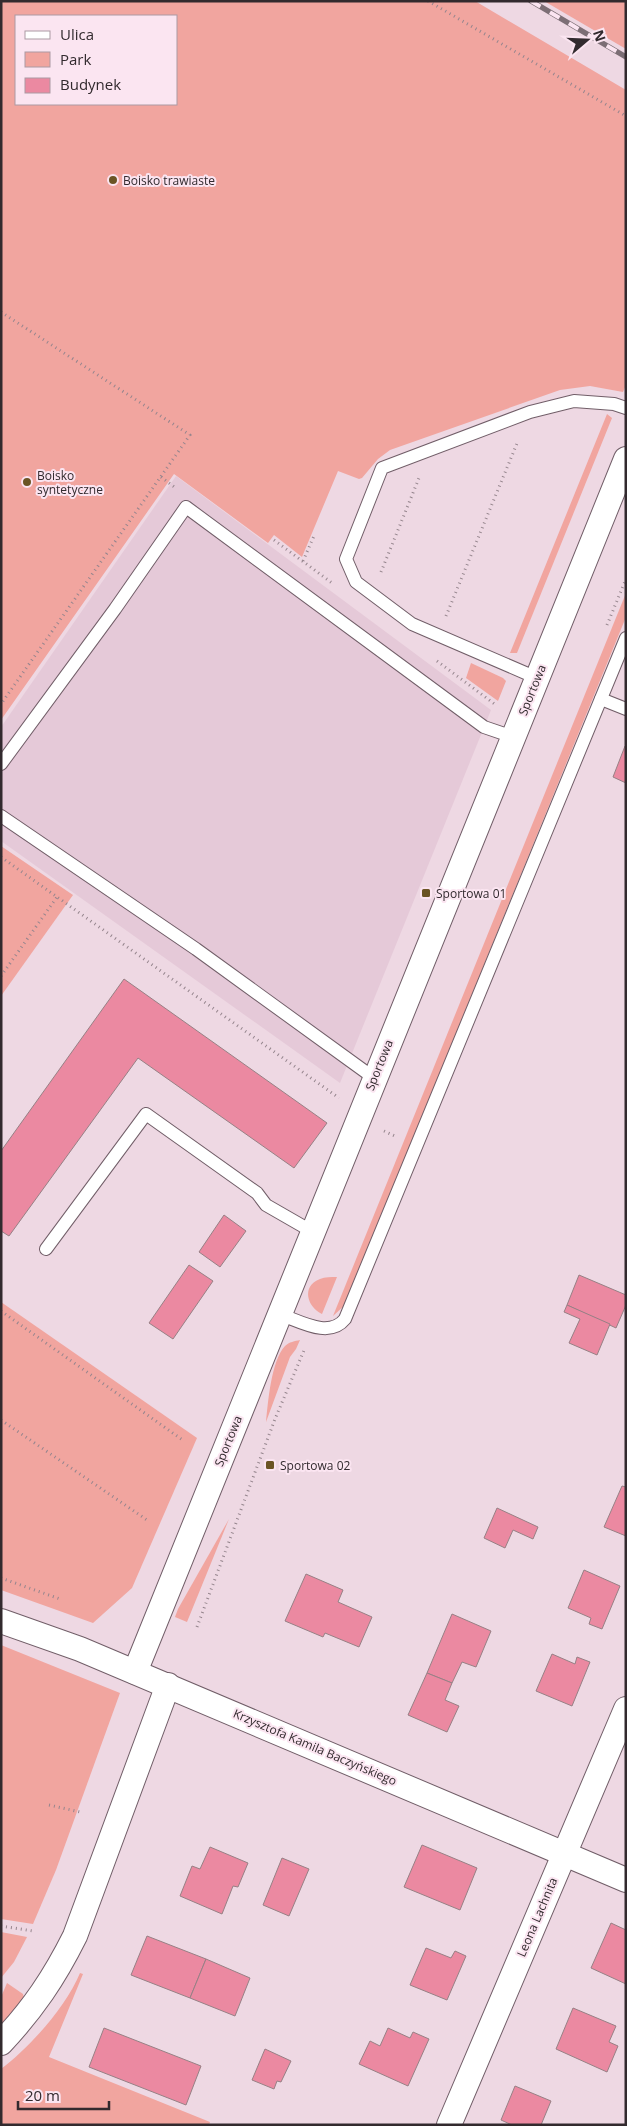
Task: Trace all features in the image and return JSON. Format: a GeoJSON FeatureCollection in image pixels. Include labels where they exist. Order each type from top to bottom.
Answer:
{"type":"FeatureCollection","features":[{"type":"Feature","properties":{"kind":"street","name":"Sportowa"},"geometry":{"type":"LineString","coordinates":[[135,1672],[626,459]]}},
{"type":"Feature","properties":{"kind":"street","name":"Krzysztofa Kamila Baczyńskiego"},"geometry":{"type":"LineString","coordinates":[[1,1621],[80,1649],[168,1685],[626,1880]]}},
{"type":"Feature","properties":{"kind":"street"},"geometry":{"type":"LineString","coordinates":[[1,2043],[32,2008],[56,1973],[75,1936],[168,1685]]}},
{"type":"Feature","properties":{"kind":"street","name":"Leona Lachnita"},"geometry":{"type":"LineString","coordinates":[[449,2125],[556,1870],[565,1854],[626,1710]]}},
{"type":"Feature","properties":{"kind":"lane"},"geometry":{"type":"LineString","coordinates":[[537,678],[412,624],[356,582],[346,559],[382,468],[530,412],[574,401],[614,404],[626,408]]}},
{"type":"Feature","properties":{"kind":"lane"},"geometry":{"type":"LineString","coordinates":[[1,764],[186,507],[484,727],[513,737]]}},
{"type":"Feature","properties":{"kind":"lane"},"geometry":{"type":"LineString","coordinates":[[279,1314],[328,1330],[339,1326],[346,1319],[626,638]]}},
{"type":"Feature","properties":{"kind":"lane"},"geometry":{"type":"LineString","coordinates":[[601,699],[626,709]]}},
{"type":"Feature","properties":{"kind":"lane"},"geometry":{"type":"LineString","coordinates":[[1,816],[196,949],[374,1078]]}},
{"type":"Feature","properties":{"kind":"lane"},"geometry":{"type":"LineString","coordinates":[[46,1249],[146,1114],[257,1193],[266,1205],[313,1232]]}},
{"type":"Feature","properties":{"kind":"path"},"geometry":{"type":"LineString","coordinates":[[428,1],[626,116]]}},
{"type":"Feature","properties":{"kind":"path"},"geometry":{"type":"LineString","coordinates":[[1,312],[190,435],[1,704]]}},
{"type":"Feature","properties":{"kind":"path"},"geometry":{"type":"LineString","coordinates":[[438,635],[530,412]]}},
{"type":"Feature","properties":{"kind":"path"},"geometry":{"type":"LineString","coordinates":[[372,593],[430,450]]}},
{"type":"Feature","properties":{"kind":"path"},"geometry":{"type":"LineString","coordinates":[[303,561],[314,536]]}},
{"type":"Feature","properties":{"kind":"path"},"geometry":{"type":"LineString","coordinates":[[1,857],[342,1100]]}},
{"type":"Feature","properties":{"kind":"path"},"geometry":{"type":"LineString","coordinates":[[1,976],[58,896]]}},
{"type":"Feature","properties":{"kind":"path"},"geometry":{"type":"LineString","coordinates":[[382,1130],[398,1138]]}},
{"type":"Feature","properties":{"kind":"path"},"geometry":{"type":"LineString","coordinates":[[1,1311],[184,1441]]}},
{"type":"Feature","properties":{"kind":"path"},"geometry":{"type":"LineString","coordinates":[[1,1420],[147,1520]]}},
{"type":"Feature","properties":{"kind":"path"},"geometry":{"type":"LineString","coordinates":[[1,1578],[60,1599]]}},
{"type":"Feature","properties":{"kind":"path"},"geometry":{"type":"LineString","coordinates":[[49,1805],[80,1812]]}},
{"type":"Feature","properties":{"kind":"path"},"geometry":{"type":"LineString","coordinates":[[1,1926],[33,1931]]}},
{"type":"Feature","properties":{"kind":"shaded area"},"geometry":{"type":"Polygon","coordinates":[[[176,476],[491,710],[340,1083],[1,841],[1,727],[176,476]]]}},
{"type":"Feature","properties":{"kind":"green space"},"geometry":{"type":"Polygon","coordinates":[[[1,1],[475,1],[626,90],[626,385],[623,392],[590,386],[560,390],[390,450],[378,459],[362,478],[359,479],[338,471],[302,557],[274,535],[268,543],[174,474],[1,720],[1,1]]]}},
{"type":"Feature","properties":{"kind":"green space"},"geometry":{"type":"Polygon","coordinates":[[[544,1],[626,1],[626,49],[544,1]]]}},
{"type":"Feature","properties":{"kind":"green space"},"geometry":{"type":"Polygon","coordinates":[[[607,414],[612,418],[517,653],[510,653],[607,414]]]}},
{"type":"Feature","properties":{"kind":"green space"},"geometry":{"type":"Polygon","coordinates":[[[626,593],[626,617],[345,1305],[333,1316],[626,593]]]}},
{"type":"Feature","properties":{"kind":"green space"},"geometry":{"type":"Polygon","coordinates":[[[471,663],[506,681],[498,701],[466,678],[471,663]]]}},
{"type":"Feature","properties":{"kind":"green space"},"geometry":{"type":"Polygon","coordinates":[[[1,846],[73,895],[1,996],[1,846]]]}},
{"type":"Feature","properties":{"kind":"green space"},"geometry":{"type":"Polygon","coordinates":[[[326,1277],[337,1277],[322,1314],[310,1302],[308,1291],[310,1286],[314,1282],[326,1277]]]}},
{"type":"Feature","properties":{"kind":"green space"},"geometry":{"type":"Polygon","coordinates":[[[1,1302],[197,1438],[132,1588],[93,1623],[1,1590],[1,1302]]]}},
{"type":"Feature","properties":{"kind":"green space"},"geometry":{"type":"Polygon","coordinates":[[[300,1340],[290,1357],[266,1422],[271,1382],[276,1362],[285,1346],[300,1340]]]}},
{"type":"Feature","properties":{"kind":"green space"},"geometry":{"type":"Polygon","coordinates":[[[229,1519],[187,1622],[175,1617],[178,1609],[229,1519]]]}},
{"type":"Feature","properties":{"kind":"green space"},"geometry":{"type":"Polygon","coordinates":[[[1,1645],[120,1693],[56,1870],[33,1924],[1,1919],[1,1645]]]}},
{"type":"Feature","properties":{"kind":"green space"},"geometry":{"type":"Polygon","coordinates":[[[1,1932],[27,1937],[14,1962],[1,1978],[1,1932]]]}},
{"type":"Feature","properties":{"kind":"green space"},"geometry":{"type":"Polygon","coordinates":[[[80,1973],[83,1974],[49,2057],[210,2122],[209,2125],[1,2125],[1,2069],[24,2050],[56,2013],[74,1986],[80,1973]]]}},
{"type":"Feature","properties":{"kind":"green space"},"geometry":{"type":"Polygon","coordinates":[[[7,1983],[23,1994],[24,1998],[1,2026],[1,1997],[7,1983]]]}},
{"type":"Feature","properties":{"kind":"building"},"geometry":{"type":"Polygon","coordinates":[[[626,746],[626,783],[613,777],[626,746]]]}},
{"type":"Feature","properties":{"kind":"building"},"geometry":{"type":"Polygon","coordinates":[[[124,979],[327,1123],[294,1168],[138,1058],[9,1236],[1,1231],[1,1151],[124,979]]]}},
{"type":"Feature","properties":{"kind":"building"},"geometry":{"type":"Polygon","coordinates":[[[224,1215],[246,1231],[220,1267],[199,1252],[224,1215]]]}},
{"type":"Feature","properties":{"kind":"building"},"geometry":{"type":"Polygon","coordinates":[[[189,1265],[213,1281],[173,1339],[149,1323],[189,1265]]]}},
{"type":"Feature","properties":{"kind":"building"},"geometry":{"type":"Polygon","coordinates":[[[579,1275],[626,1295],[626,1305],[616,1328],[567,1305],[579,1275]]]}},
{"type":"Feature","properties":{"kind":"building"},"geometry":{"type":"Polygon","coordinates":[[[567,1305],[610,1324],[597,1355],[569,1343],[580,1319],[564,1312],[567,1305]]]}},
{"type":"Feature","properties":{"kind":"building"},"geometry":{"type":"Polygon","coordinates":[[[622,1486],[626,1487],[626,1536],[604,1527],[622,1486]]]}},
{"type":"Feature","properties":{"kind":"building"},"geometry":{"type":"Polygon","coordinates":[[[497,1508],[538,1527],[533,1539],[513,1530],[505,1548],[484,1538],[497,1508]]]}},
{"type":"Feature","properties":{"kind":"building"},"geometry":{"type":"Polygon","coordinates":[[[584,1570],[620,1586],[602,1629],[589,1624],[591,1618],[568,1608],[584,1570]]]}},
{"type":"Feature","properties":{"kind":"building"},"geometry":{"type":"Polygon","coordinates":[[[306,1574],[343,1590],[338,1602],[372,1617],[359,1647],[325,1633],[323,1637],[285,1621],[306,1574]]]}},
{"type":"Feature","properties":{"kind":"building"},"geometry":{"type":"Polygon","coordinates":[[[452,1614],[491,1631],[476,1667],[462,1662],[452,1683],[427,1673],[452,1614]]]}},
{"type":"Feature","properties":{"kind":"building"},"geometry":{"type":"Polygon","coordinates":[[[552,1654],[575,1664],[577,1657],[590,1662],[572,1706],[536,1691],[552,1654]]]}},
{"type":"Feature","properties":{"kind":"building"},"geometry":{"type":"Polygon","coordinates":[[[427,1673],[452,1683],[445,1700],[459,1706],[447,1732],[408,1715],[427,1673]]]}},
{"type":"Feature","properties":{"kind":"building"},"geometry":{"type":"Polygon","coordinates":[[[422,1845],[477,1868],[460,1910],[404,1887],[422,1845]]]}},
{"type":"Feature","properties":{"kind":"building"},"geometry":{"type":"Polygon","coordinates":[[[210,1847],[248,1863],[238,1887],[233,1886],[222,1914],[180,1896],[192,1866],[200,1869],[210,1847]]]}},
{"type":"Feature","properties":{"kind":"building"},"geometry":{"type":"Polygon","coordinates":[[[282,1858],[309,1869],[289,1916],[263,1905],[282,1858]]]}},
{"type":"Feature","properties":{"kind":"building"},"geometry":{"type":"Polygon","coordinates":[[[611,1923],[626,1930],[626,1984],[591,1968],[611,1923]]]}},
{"type":"Feature","properties":{"kind":"building"},"geometry":{"type":"Polygon","coordinates":[[[147,1936],[206,1959],[190,1998],[131,1975],[147,1936]]]}},
{"type":"Feature","properties":{"kind":"building"},"geometry":{"type":"Polygon","coordinates":[[[426,1948],[451,1958],[455,1951],[466,1956],[447,2000],[410,1985],[426,1948]]]}},
{"type":"Feature","properties":{"kind":"building"},"geometry":{"type":"Polygon","coordinates":[[[206,1959],[250,1978],[235,2016],[190,1998],[206,1959]]]}},
{"type":"Feature","properties":{"kind":"building"},"geometry":{"type":"Polygon","coordinates":[[[573,2008],[616,2026],[609,2042],[618,2046],[607,2072],[556,2049],[573,2008]]]}},
{"type":"Feature","properties":{"kind":"building"},"geometry":{"type":"Polygon","coordinates":[[[104,2028],[201,2066],[186,2105],[89,2067],[104,2028]]]}},
{"type":"Feature","properties":{"kind":"building"},"geometry":{"type":"Polygon","coordinates":[[[388,2028],[410,2038],[413,2032],[429,2039],[408,2086],[359,2064],[370,2041],[380,2046],[388,2028]]]}},
{"type":"Feature","properties":{"kind":"building"},"geometry":{"type":"Polygon","coordinates":[[[265,2049],[291,2061],[281,2082],[277,2081],[274,2089],[252,2080],[265,2049]]]}},
{"type":"Feature","properties":{"kind":"building"},"geometry":{"type":"Polygon","coordinates":[[[515,2086],[551,2101],[541,2125],[512,2125],[501,2120],[515,2086]]]}},
{"type":"Feature","properties":{"kind":"railway"},"geometry":{"type":"LineString","coordinates":[[531,1],[626,57]]}},
{"type":"Feature","properties":{"kind":"place","name":"Boisko trawiaste"},"geometry":{"type":"Point","coordinates":[113,180]}},
{"type":"Feature","properties":{"kind":"place","name":"Boisko syntetyczne"},"geometry":{"type":"Point","coordinates":[27,482]}},
{"type":"Feature","properties":{"kind":"place","name":"Sportowa 01"},"geometry":{"type":"Point","coordinates":[426,893]}},
{"type":"Feature","properties":{"kind":"place","name":"Sportowa 02"},"geometry":{"type":"Point","coordinates":[270,1465]}}]}
